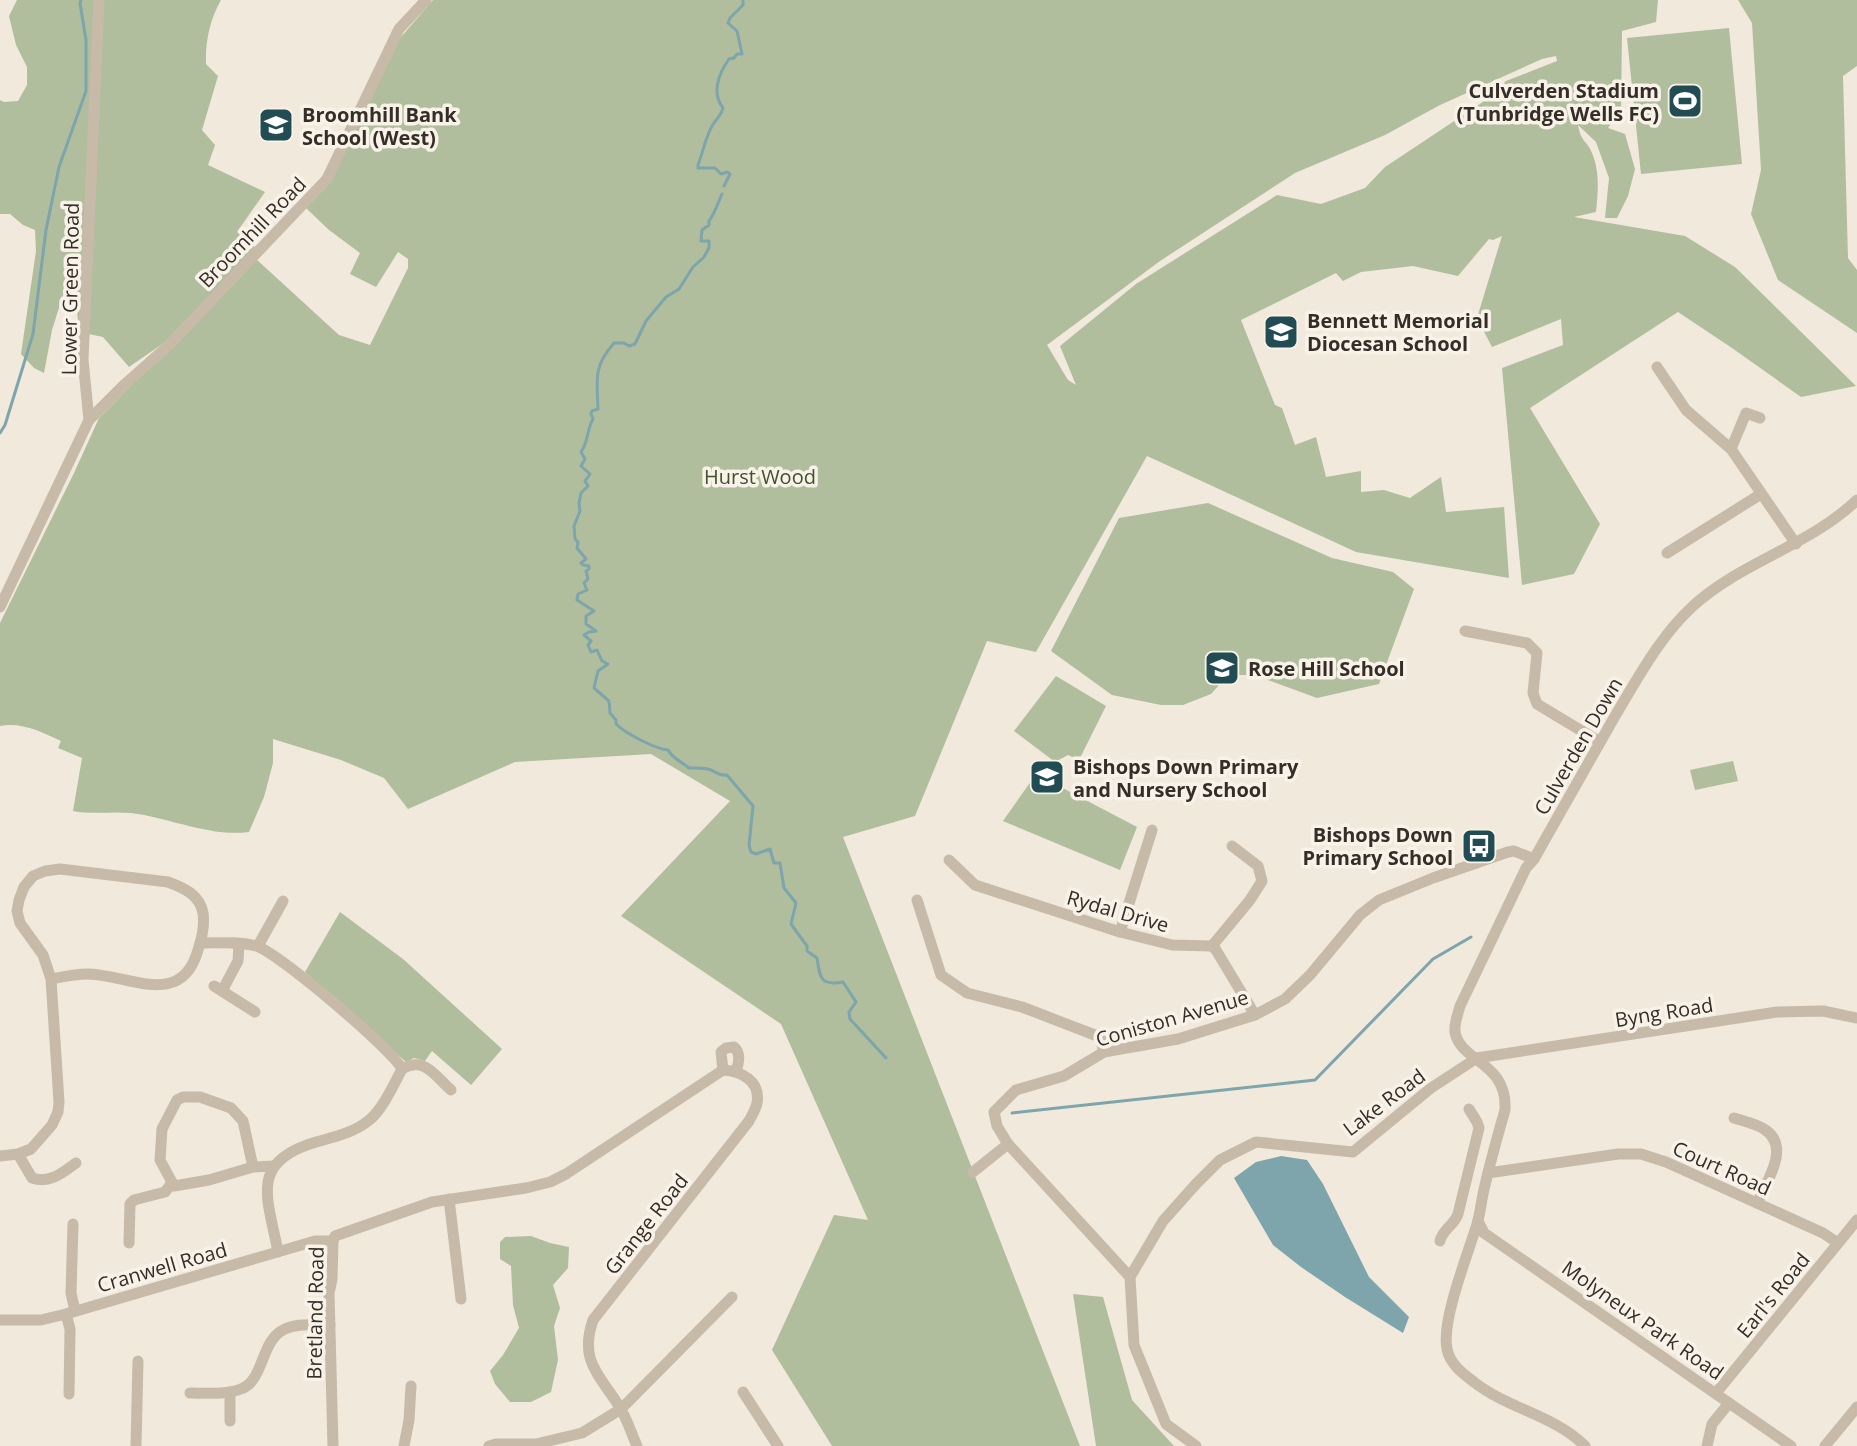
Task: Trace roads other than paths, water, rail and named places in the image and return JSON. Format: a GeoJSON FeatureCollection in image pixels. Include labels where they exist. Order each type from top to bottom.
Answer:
{"type":"FeatureCollection","features":[{"type":"Feature","properties":{"kind":"street","name":"Lower Green Road"},"geometry":{"type":"LineString","coordinates":[[89,420],[83,360],[99,0]]}},
{"type":"Feature","properties":{"kind":"street","name":"Broomhill Road"},"geometry":{"type":"LineString","coordinates":[[89,420],[169,345],[327,179],[399,29],[426,0]]}},
{"type":"Feature","properties":{"kind":"street"},"geometry":{"type":"LineString","coordinates":[[1657,367],[1686,410],[1731,449],[1796,544]]}},
{"type":"Feature","properties":{"kind":"street"},"geometry":{"type":"LineString","coordinates":[[1731,449],[1746,413],[1760,418]]}},
{"type":"Feature","properties":{"kind":"street"},"geometry":{"type":"LineString","coordinates":[[0,607],[89,420]]}},
{"type":"Feature","properties":{"kind":"street"},"geometry":{"type":"LineString","coordinates":[[1667,553],[1761,494]]}},
{"type":"Feature","properties":{"kind":"street","name":"Culverden Down"},"geometry":{"type":"LineString","coordinates":[[1488,1173],[1505,1110],[1505,1092],[1498,1078],[1463,1047],[1456,1035],[1456,1023],[1460,1006],[1526,868],[1629,692],[1672,627],[1710,593],[1833,521],[1857,500]]}},
{"type":"Feature","properties":{"kind":"street"},"geometry":{"type":"LineString","coordinates":[[1465,631],[1530,645],[1537,653],[1533,693],[1537,704],[1600,742]]}},
{"type":"Feature","properties":{"kind":"street"},"geometry":{"type":"LineString","coordinates":[[1120,932],[1152,830]]}},
{"type":"Feature","properties":{"kind":"street"},"geometry":{"type":"LineString","coordinates":[[1232,846],[1258,866],[1262,881],[1212,946],[1255,1015]]}},
{"type":"Feature","properties":{"kind":"street","name":"Coniston Avenue"},"geometry":{"type":"LineString","coordinates":[[1130,1277],[1008,1144],[997,1126],[994,1112],[1016,1090],[1064,1076],[1104,1052],[1178,1039],[1255,1015],[1285,999],[1310,975],[1360,915],[1379,900],[1508,852],[1514,851],[1534,859]]}},
{"type":"Feature","properties":{"kind":"street","name":"Rydal Drive"},"geometry":{"type":"LineString","coordinates":[[949,860],[975,885],[1120,932],[1172,945],[1212,946]]}},
{"type":"Feature","properties":{"kind":"street"},"geometry":{"type":"LineString","coordinates":[[0,1156],[31,1149],[44,1136],[58,1112],[51,979],[43,955],[20,923],[17,911],[24,887],[33,876],[60,869],[168,882],[185,888],[195,896],[203,910],[204,927],[189,973],[173,982],[157,986],[88,974],[51,979]]}},
{"type":"Feature","properties":{"kind":"street"},"geometry":{"type":"LineString","coordinates":[[917,900],[941,975],[967,993],[1022,1007],[1100,1037],[1104,1052]]}},
{"type":"Feature","properties":{"kind":"street"},"geometry":{"type":"LineString","coordinates":[[258,946],[283,901]]}},
{"type":"Feature","properties":{"kind":"street"},"geometry":{"type":"LineString","coordinates":[[200,943],[258,946],[321,993],[379,1043],[402,1069]]}},
{"type":"Feature","properties":{"kind":"street"},"geometry":{"type":"LineString","coordinates":[[239,944],[238,961],[218,989],[255,1012]]}},
{"type":"Feature","properties":{"kind":"street","name":"Byng Road"},"geometry":{"type":"LineString","coordinates":[[1477,1058],[1777,1012],[1823,1011],[1857,1018]]}},
{"type":"Feature","properties":{"kind":"street","name":"Lake Road"},"geometry":{"type":"LineString","coordinates":[[1130,1277],[1163,1221],[1220,1160],[1256,1142],[1353,1152],[1431,1088],[1477,1058]]}},
{"type":"Feature","properties":{"kind":"street"},"geometry":{"type":"LineString","coordinates":[[278,1252],[267,1188],[274,1166],[303,1146],[344,1134],[371,1120],[402,1069],[411,1064],[424,1066],[451,1090]]}},
{"type":"Feature","properties":{"kind":"street","name":"Grange Road"},"geometry":{"type":"LineString","coordinates":[[432,1202],[550,1182],[729,1070],[748,1076],[757,1092],[757,1104],[749,1121],[593,1320],[588,1336],[588,1352],[593,1369],[623,1413]]}},
{"type":"Feature","properties":{"kind":"street"},"geometry":{"type":"LineString","coordinates":[[253,1167],[243,1121],[231,1108],[200,1097],[177,1100],[162,1129],[160,1160],[174,1186],[253,1167],[274,1166]]}},
{"type":"Feature","properties":{"kind":"street"},"geometry":{"type":"LineString","coordinates":[[1440,1241],[1444,1230],[1456,1221],[1479,1128],[1469,1109]]}},
{"type":"Feature","properties":{"kind":"street"},"geometry":{"type":"LineString","coordinates":[[1734,1118],[1766,1130],[1776,1144],[1776,1163],[1757,1203]]}},
{"type":"Feature","properties":{"kind":"street"},"geometry":{"type":"LineString","coordinates":[[973,1172],[1008,1144]]}},
{"type":"Feature","properties":{"kind":"street"},"geometry":{"type":"LineString","coordinates":[[18,1154],[32,1178],[41,1181],[48,1181],[76,1163]]}},
{"type":"Feature","properties":{"kind":"street","name":"Court Road"},"geometry":{"type":"LineString","coordinates":[[1488,1173],[1618,1154],[1641,1154],[1757,1203],[1838,1243]]}},
{"type":"Feature","properties":{"kind":"street"},"geometry":{"type":"LineString","coordinates":[[1488,1173],[1478,1221],[1448,1326],[1447,1353],[1452,1362],[1477,1384],[1503,1401],[1557,1425],[1585,1446]]}},
{"type":"Feature","properties":{"kind":"street"},"geometry":{"type":"LineString","coordinates":[[129,1243],[130,1204],[134,1200],[165,1192],[172,1183]]}},
{"type":"Feature","properties":{"kind":"street"},"geometry":{"type":"LineString","coordinates":[[1463,1192],[1483,1195]]}},
{"type":"Feature","properties":{"kind":"street"},"geometry":{"type":"LineString","coordinates":[[449,1199],[461,1299]]}},
{"type":"Feature","properties":{"kind":"street","name":"Bretland Road"},"geometry":{"type":"LineString","coordinates":[[333,1446],[329,1293],[335,1236],[432,1202]]}},
{"type":"Feature","properties":{"kind":"street","name":"Earl's Road"},"geometry":{"type":"LineString","coordinates":[[1716,1393],[1857,1220]]}},
{"type":"Feature","properties":{"kind":"street","name":"Molyneux Park Road"},"geometry":{"type":"LineString","coordinates":[[1478,1221],[1484,1233],[1791,1446]]}},
{"type":"Feature","properties":{"kind":"street"},"geometry":{"type":"LineString","coordinates":[[69,1394],[73,1224]]}},
{"type":"Feature","properties":{"kind":"street","name":"Cranwell Road"},"geometry":{"type":"LineString","coordinates":[[0,1320],[41,1320],[315,1241],[333,1241]]}},
{"type":"Feature","properties":{"kind":"street"},"geometry":{"type":"LineString","coordinates":[[1130,1277],[1134,1345],[1166,1424],[1196,1446]]}},
{"type":"Feature","properties":{"kind":"street"},"geometry":{"type":"LineString","coordinates":[[489,1446],[536,1444],[582,1433],[623,1413],[732,1297]]}},
{"type":"Feature","properties":{"kind":"street"},"geometry":{"type":"LineString","coordinates":[[190,1393],[230,1392],[244,1388],[253,1380],[276,1334],[288,1327],[330,1325]]}},
{"type":"Feature","properties":{"kind":"street"},"geometry":{"type":"LineString","coordinates":[[136,1446],[138,1361]]}},
{"type":"Feature","properties":{"kind":"street"},"geometry":{"type":"LineString","coordinates":[[404,1446],[411,1386]]}},
{"type":"Feature","properties":{"kind":"street"},"geometry":{"type":"LineString","coordinates":[[230,1392],[230,1421]]}},
{"type":"Feature","properties":{"kind":"street"},"geometry":{"type":"LineString","coordinates":[[743,1392],[778,1446]]}},
{"type":"Feature","properties":{"kind":"street"},"geometry":{"type":"LineString","coordinates":[[1707,1446],[1712,1424],[1729,1403]]}},
{"type":"Feature","properties":{"kind":"street"},"geometry":{"type":"LineString","coordinates":[[1825,1446],[1857,1407]]}},
{"type":"Feature","properties":{"kind":"street"},"geometry":{"type":"LineString","coordinates":[[623,1413],[637,1446]]}},
{"type":"Feature","properties":{"kind":"water"},"geometry":{"type":"Polygon","coordinates":[[[1281,1156],[1307,1160],[1323,1184],[1369,1277],[1409,1317],[1403,1333],[1345,1297],[1273,1245],[1234,1178],[1256,1162],[1281,1156]]]}},
{"type":"Feature","properties":{"kind":"waterway"},"geometry":{"type":"LineString","coordinates":[[0,433],[33,334],[46,230],[59,167],[86,91],[86,40],[81,0]]}},
{"type":"Feature","properties":{"kind":"waterway"},"geometry":{"type":"LineString","coordinates":[[724,186],[730,174],[721,174],[715,168],[698,168],[698,165],[710,130],[723,108],[717,96],[722,70],[729,59],[742,54],[737,31],[728,23],[743,5],[743,0]]}},
{"type":"Feature","properties":{"kind":"waterway"},"geometry":{"type":"LineString","coordinates":[[722,194],[709,225],[702,230],[701,241],[709,241],[704,257],[693,267],[679,289],[666,297],[646,321],[635,344],[614,343],[599,367],[598,409],[592,411],[593,419],[581,452],[585,459],[581,466],[590,474],[585,481],[588,486],[581,493],[580,511],[574,526],[577,548],[586,559],[581,563],[589,566],[586,571],[588,579],[584,583],[587,590],[578,594],[577,600],[594,611],[586,616],[586,624],[596,631],[584,635],[591,641],[588,645],[591,652],[597,650],[602,661],[608,664],[598,671],[594,688],[609,701],[610,713],[616,724],[640,740],[668,750],[689,768],[706,768],[727,775],[753,806],[751,852],[756,854],[770,849],[774,863],[780,863],[784,888],[796,903],[791,924],[807,946],[807,951],[817,958],[822,979],[830,983],[843,982],[856,1002],[849,1012],[850,1019],[886,1058]]}},
{"type":"Feature","properties":{"kind":"waterway"},"geometry":{"type":"LineString","coordinates":[[1012,1113],[1315,1080],[1433,959],[1471,937]]}},
{"type":"Feature","properties":{"kind":"place","name":"Culverden Stadium (Tunbridge Wells FC)"},"geometry":{"type":"Point","coordinates":[1685,101]}},
{"type":"Feature","properties":{"kind":"place","name":"Broomhill Bank School (West)"},"geometry":{"type":"Point","coordinates":[276,125]}},
{"type":"Feature","properties":{"kind":"place","name":"Bennett Memorial Diocesan School"},"geometry":{"type":"Point","coordinates":[1281,332]}},
{"type":"Feature","properties":{"kind":"place","name":"Rose Hill School"},"geometry":{"type":"Point","coordinates":[1222,668]}},
{"type":"Feature","properties":{"kind":"place","name":"Bishops Down Primary and Nursery School"},"geometry":{"type":"Point","coordinates":[1047,777]}},
{"type":"Feature","properties":{"kind":"place","name":"Bishops Down Primary School"},"geometry":{"type":"Point","coordinates":[1479,846]}},
{"type":"Feature","properties":{"kind":"park label","name":"Hurst Wood"},"geometry":{"type":"Point","coordinates":[760,476]}}]}
